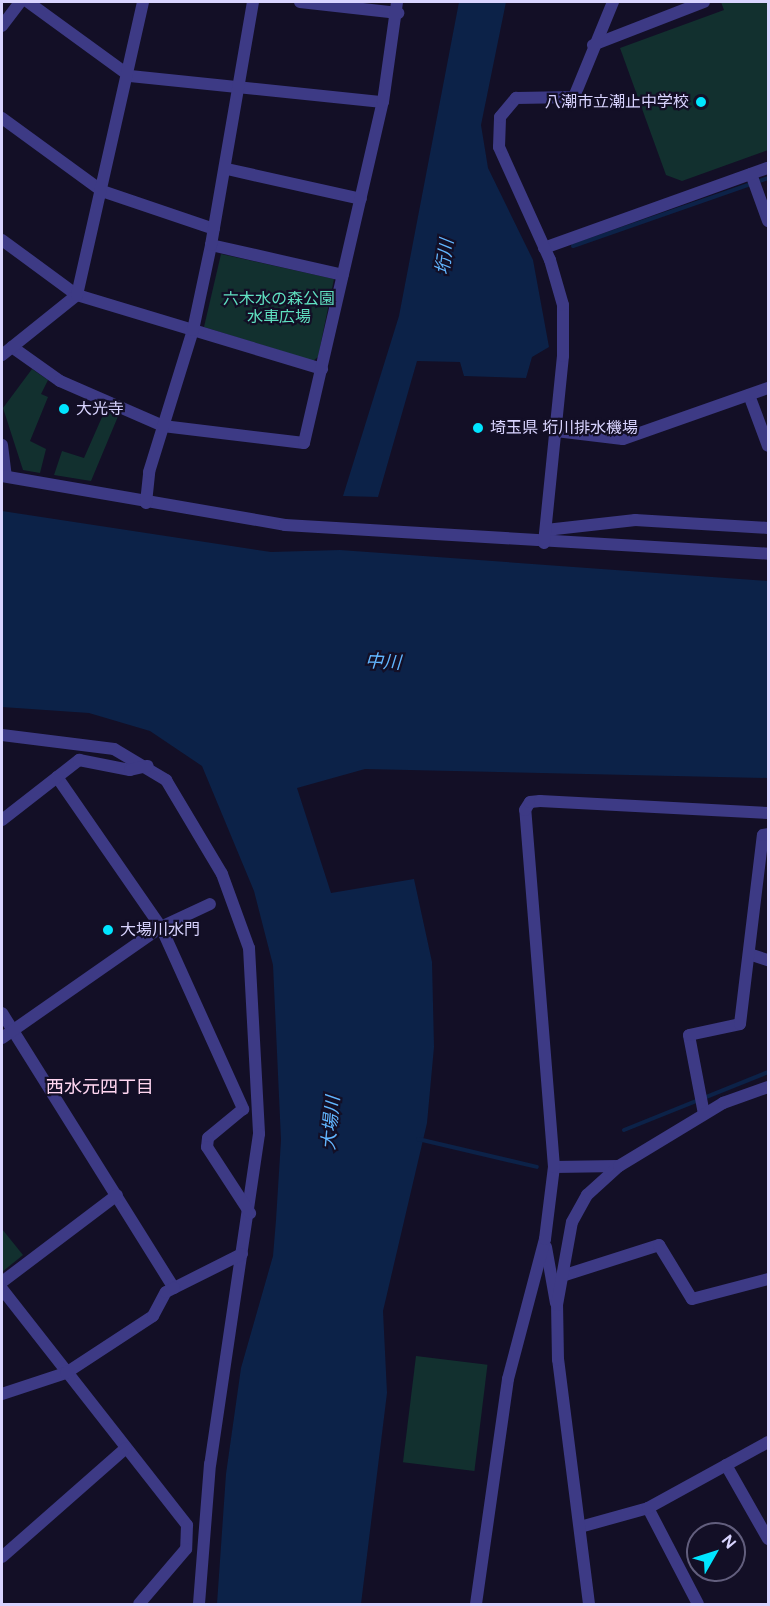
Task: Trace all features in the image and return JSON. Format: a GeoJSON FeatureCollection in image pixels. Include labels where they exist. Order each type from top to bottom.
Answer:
{"type":"FeatureCollection","features":[{"type":"Feature","properties":{"kind":"street"},"geometry":{"type":"LineString","coordinates":[[2,26],[20,2]]}},
{"type":"Feature","properties":{"kind":"street"},"geometry":{"type":"LineString","coordinates":[[28,2],[130,76],[383,102]]}},
{"type":"Feature","properties":{"kind":"street"},"geometry":{"type":"LineString","coordinates":[[143,2],[130,76],[77,295],[7,351],[60,381],[163,426],[304,443],[383,102],[397,7],[300,2]]}},
{"type":"Feature","properties":{"kind":"street"},"geometry":{"type":"LineString","coordinates":[[146,503],[163,426],[193,330],[227,169],[253,2]]}},
{"type":"Feature","properties":{"kind":"street"},"geometry":{"type":"LineString","coordinates":[[544,543],[565,330],[559,287],[499,147],[500,117],[516,98],[574,97],[593,45],[613,2]]}},
{"type":"Feature","properties":{"kind":"street"},"geometry":{"type":"LineString","coordinates":[[593,45],[704,2]]}},
{"type":"Feature","properties":{"kind":"street"},"geometry":{"type":"LineString","coordinates":[[2,117],[102,191],[214,229]]}},
{"type":"Feature","properties":{"kind":"street"},"geometry":{"type":"LineString","coordinates":[[544,248],[768,168]]}},
{"type":"Feature","properties":{"kind":"street"},"geometry":{"type":"LineString","coordinates":[[227,169],[361,199]]}},
{"type":"Feature","properties":{"kind":"street"},"geometry":{"type":"LineString","coordinates":[[751,174],[768,220]]}},
{"type":"Feature","properties":{"kind":"street"},"geometry":{"type":"LineString","coordinates":[[2,240],[77,295],[322,369]]}},
{"type":"Feature","properties":{"kind":"street"},"geometry":{"type":"LineString","coordinates":[[211,244],[343,275]]}},
{"type":"Feature","properties":{"kind":"street"},"geometry":{"type":"LineString","coordinates":[[556,432],[623,439],[768,387]]}},
{"type":"Feature","properties":{"kind":"street"},"geometry":{"type":"LineString","coordinates":[[749,394],[768,446]]}},
{"type":"Feature","properties":{"kind":"street"},"geometry":{"type":"LineString","coordinates":[[2,445],[4,476],[146,503],[296,526],[544,543],[768,554]]}},
{"type":"Feature","properties":{"kind":"street"},"geometry":{"type":"LineString","coordinates":[[546,530],[635,520],[768,528]]}},
{"type":"Feature","properties":{"kind":"street"},"geometry":{"type":"LineString","coordinates":[[2,735],[99,746],[148,766],[189,813],[222,874],[249,948],[259,1134],[250,1213],[210,1464],[199,1605]]}},
{"type":"Feature","properties":{"kind":"street"},"geometry":{"type":"LineString","coordinates":[[2,820],[79,760],[130,770],[148,766]]}},
{"type":"Feature","properties":{"kind":"street"},"geometry":{"type":"LineString","coordinates":[[57,777],[161,927],[243,1109],[208,1138],[207,1147],[250,1213]]}},
{"type":"Feature","properties":{"kind":"street"},"geometry":{"type":"LineString","coordinates":[[476,1605],[508,1379],[545,1239],[554,1167],[527,805],[540,801],[768,813]]}},
{"type":"Feature","properties":{"kind":"street"},"geometry":{"type":"LineString","coordinates":[[704,1114],[689,1035],[740,1024],[765,859],[763,835],[768,834]]}},
{"type":"Feature","properties":{"kind":"street"},"geometry":{"type":"LineString","coordinates":[[2,1038],[161,927],[210,904]]}},
{"type":"Feature","properties":{"kind":"street"},"geometry":{"type":"LineString","coordinates":[[749,954],[768,960]]}},
{"type":"Feature","properties":{"kind":"street"},"geometry":{"type":"LineString","coordinates":[[2,1013],[174,1288]]}},
{"type":"Feature","properties":{"kind":"street"},"geometry":{"type":"LineString","coordinates":[[557,1305],[576,1214],[598,1182],[619,1166],[704,1114],[768,1087]]}},
{"type":"Feature","properties":{"kind":"street"},"geometry":{"type":"LineString","coordinates":[[554,1167],[619,1166]]}},
{"type":"Feature","properties":{"kind":"street"},"geometry":{"type":"LineString","coordinates":[[2,1282],[117,1195]]}},
{"type":"Feature","properties":{"kind":"street"},"geometry":{"type":"LineString","coordinates":[[545,1239],[557,1305],[561,1387],[589,1605]]}},
{"type":"Feature","properties":{"kind":"street"},"geometry":{"type":"LineString","coordinates":[[562,1276],[659,1245],[692,1299],[768,1279]]}},
{"type":"Feature","properties":{"kind":"street"},"geometry":{"type":"LineString","coordinates":[[2,1394],[66,1373],[153,1316],[166,1292],[242,1254]]}},
{"type":"Feature","properties":{"kind":"street"},"geometry":{"type":"LineString","coordinates":[[2,1289],[187,1525],[186,1549],[139,1605]]}},
{"type":"Feature","properties":{"kind":"street"},"geometry":{"type":"LineString","coordinates":[[580,1527],[648,1508],[768,1442]]}},
{"type":"Feature","properties":{"kind":"street"},"geometry":{"type":"LineString","coordinates":[[2,1557],[126,1448]]}},
{"type":"Feature","properties":{"kind":"street"},"geometry":{"type":"LineString","coordinates":[[726,1465],[768,1539]]}},
{"type":"Feature","properties":{"kind":"street"},"geometry":{"type":"LineString","coordinates":[[648,1508],[698,1605]]}},
{"type":"Feature","properties":{"kind":"green space","name":"八潮市立潮止中学校"},"geometry":{"type":"Polygon","coordinates":[[[721,2],[768,2],[768,150],[682,181],[666,175],[620,48],[724,10],[721,2]]]}},
{"type":"Feature","properties":{"kind":"green space","name":"六木水の森公園 水車広場"},"geometry":{"type":"Polygon","coordinates":[[[221,254],[334,279],[318,357],[313,361],[204,327],[221,254]]]}},
{"type":"Feature","properties":{"kind":"green space"},"geometry":{"type":"Polygon","coordinates":[[[32,369],[48,380],[41,394],[48,397],[30,441],[46,449],[40,473],[23,470],[3,408],[32,369]]]}},
{"type":"Feature","properties":{"kind":"green space"},"geometry":{"type":"Polygon","coordinates":[[[106,408],[119,414],[91,481],[54,475],[62,451],[84,458],[106,408]]]}},
{"type":"Feature","properties":{"kind":"green space"},"geometry":{"type":"Polygon","coordinates":[[[2,1229],[23,1255],[2,1272],[2,1229]]]}},
{"type":"Feature","properties":{"kind":"green space"},"geometry":{"type":"Polygon","coordinates":[[[416,1356],[487,1365],[474,1471],[403,1462],[416,1356]]]}},
{"type":"Feature","properties":{"kind":"water","name":"垳川"},"geometry":{"type":"Polygon","coordinates":[[[459,2],[506,2],[481,125],[488,168],[533,260],[549,347],[532,357],[526,378],[464,376],[460,362],[417,361],[378,497],[343,496],[399,316],[459,2]]]}},
{"type":"Feature","properties":{"kind":"water"},"geometry":{"type":"Polygon","coordinates":[[[2,511],[271,552],[340,550],[768,581],[768,778],[365,769],[297,788],[331,893],[414,879],[432,962],[434,1047],[427,1123],[383,1311],[387,1393],[361,1604],[217,1604],[226,1474],[241,1368],[273,1256],[281,1140],[273,965],[254,891],[202,766],[150,731],[89,713],[2,707],[2,511]]]}},
{"type":"Feature","properties":{"kind":"waterway"},"geometry":{"type":"LineString","coordinates":[[573,246],[768,178]]}},
{"type":"Feature","properties":{"kind":"waterway"},"geometry":{"type":"LineString","coordinates":[[624,1130],[768,1072]]}},
{"type":"Feature","properties":{"kind":"waterway"},"geometry":{"type":"LineString","coordinates":[[418,1139],[537,1167]]}},
{"type":"Feature","properties":{"kind":"place","name":"八潮市立潮止中学校"},"geometry":{"type":"Point","coordinates":[701,102]}},
{"type":"Feature","properties":{"kind":"place","name":"大光寺"},"geometry":{"type":"Point","coordinates":[64,409]}},
{"type":"Feature","properties":{"kind":"place","name":"埼玉県 垳川排水機場"},"geometry":{"type":"Point","coordinates":[478,428]}},
{"type":"Feature","properties":{"kind":"place","name":"大場川水門"},"geometry":{"type":"Point","coordinates":[108,930]}},
{"type":"Feature","properties":{"kind":"district","name":"西水元四丁目"},"geometry":{"type":"Point","coordinates":[100,1087]}},
{"type":"Feature","properties":{"kind":"water label","name":"中川"},"geometry":{"type":"Point","coordinates":[383,662]}},
{"type":"Feature","properties":{"kind":"water label","name":"大場川"},"geometry":{"type":"Point","coordinates":[331,1123]}}]}
